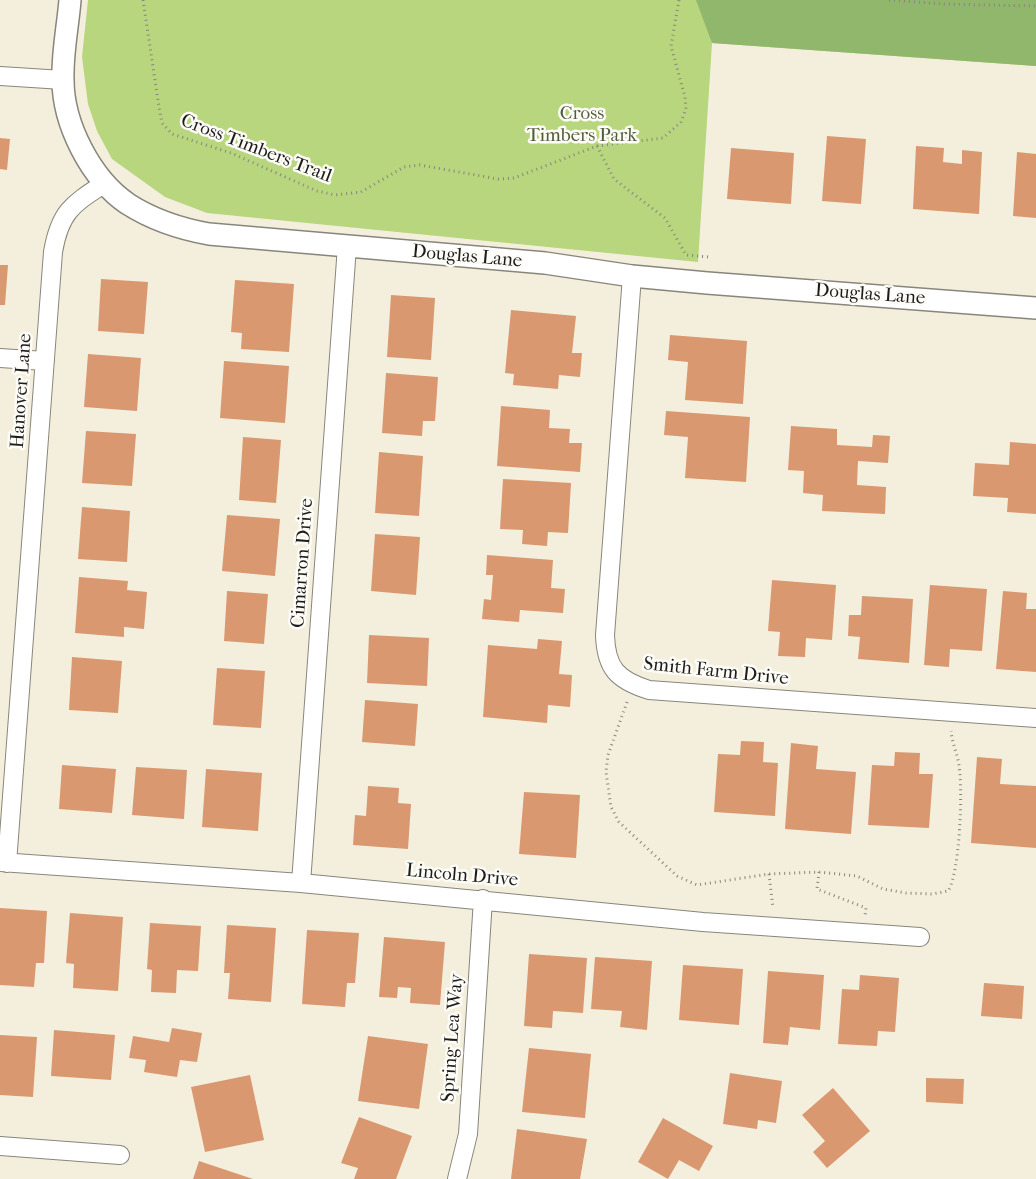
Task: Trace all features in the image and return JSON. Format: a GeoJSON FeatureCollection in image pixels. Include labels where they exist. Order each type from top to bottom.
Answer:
{"type":"FeatureCollection","features":[{"type":"Feature","properties":{"kind":"street","name":"Douglas Lane"},"geometry":{"type":"LineString","coordinates":[[70,0],[63,80],[67,109],[76,136],[89,162],[105,183],[127,203],[180,229],[209,234],[545,263],[632,276],[1036,308]]}},
{"type":"Feature","properties":{"kind":"street"},"geometry":{"type":"LineString","coordinates":[[0,76],[63,80]]}},
{"type":"Feature","properties":{"kind":"street","name":"Hanover Lane"},"geometry":{"type":"LineString","coordinates":[[4,863],[57,230],[73,204],[105,183]]}},
{"type":"Feature","properties":{"kind":"street","name":"Cimarron Drive"},"geometry":{"type":"LineString","coordinates":[[301,883],[347,246]]}},
{"type":"Feature","properties":{"kind":"street","name":"Smith Farm Drive"},"geometry":{"type":"LineString","coordinates":[[632,276],[605,634],[610,665],[619,676],[632,685],[649,690],[1036,718]]}},
{"type":"Feature","properties":{"kind":"street"},"geometry":{"type":"LineString","coordinates":[[0,358],[45,361]]}},
{"type":"Feature","properties":{"kind":"street","name":"Lincoln Drive"},"geometry":{"type":"LineString","coordinates":[[4,863],[301,883],[483,899],[703,922],[920,937]]}},
{"type":"Feature","properties":{"kind":"street","name":"Spring Lea Way"},"geometry":{"type":"LineString","coordinates":[[457,1179],[468,1134],[483,899]]}},
{"type":"Feature","properties":{"kind":"street"},"geometry":{"type":"LineString","coordinates":[[0,1146],[120,1155]]}},
{"type":"Feature","properties":{"kind":"path","name":"Cross Timbers Trail"},"geometry":{"type":"LineString","coordinates":[[144,0],[162,123],[172,134],[232,153],[317,191],[335,195],[361,192],[404,167],[420,165],[498,179],[514,178],[597,146],[662,138],[681,122],[686,109],[686,98],[671,46],[679,0]]}},
{"type":"Feature","properties":{"kind":"path"},"geometry":{"type":"LineString","coordinates":[[889,0],[944,4],[1036,6]]}},
{"type":"Feature","properties":{"kind":"path"},"geometry":{"type":"LineString","coordinates":[[597,146],[614,179],[665,218],[686,255],[710,257]]}},
{"type":"Feature","properties":{"kind":"path"},"geometry":{"type":"LineString","coordinates":[[632,685],[626,706],[614,732],[606,772],[611,807],[619,822],[677,876],[696,885],[769,874],[818,872],[857,876],[882,889],[906,893],[932,894],[948,891],[953,884],[956,865],[961,785],[959,764],[951,733],[952,712]]}},
{"type":"Feature","properties":{"kind":"path"},"geometry":{"type":"LineString","coordinates":[[818,872],[817,889],[866,908],[865,933]]}},
{"type":"Feature","properties":{"kind":"path"},"geometry":{"type":"LineString","coordinates":[[769,874],[775,927]]}},
{"type":"Feature","properties":{"kind":"green space","name":"Cross Timbers Park"},"geometry":{"type":"Polygon","coordinates":[[[88,0],[1036,0],[1036,66],[712,43],[698,262],[207,213],[165,197],[112,159],[97,131],[88,104],[82,57],[88,0]]]}},
{"type":"Feature","properties":{"kind":"green space"},"geometry":{"type":"Polygon","coordinates":[[[696,0],[1036,0],[1036,66],[712,43],[696,0]]]}},
{"type":"Feature","properties":{"kind":"building"},"geometry":{"type":"Polygon","coordinates":[[[827,136],[866,139],[861,204],[822,201],[827,136]]]}},
{"type":"Feature","properties":{"kind":"building"},"geometry":{"type":"Polygon","coordinates":[[[0,138],[10,139],[7,170],[0,169],[0,138]]]}},
{"type":"Feature","properties":{"kind":"building"},"geometry":{"type":"Polygon","coordinates":[[[916,146],[944,148],[943,162],[962,164],[962,150],[982,152],[979,214],[913,209],[916,146]]]}},
{"type":"Feature","properties":{"kind":"building"},"geometry":{"type":"Polygon","coordinates":[[[731,148],[794,153],[791,204],[727,199],[731,148]]]}},
{"type":"Feature","properties":{"kind":"building"},"geometry":{"type":"Polygon","coordinates":[[[1017,152],[1036,154],[1036,218],[1013,216],[1017,152]]]}},
{"type":"Feature","properties":{"kind":"building"},"geometry":{"type":"Polygon","coordinates":[[[0,265],[8,265],[5,305],[0,305],[0,265]]]}},
{"type":"Feature","properties":{"kind":"building"},"geometry":{"type":"Polygon","coordinates":[[[101,279],[148,282],[144,334],[98,331],[101,279]]]}},
{"type":"Feature","properties":{"kind":"building"},"geometry":{"type":"Polygon","coordinates":[[[235,280],[294,284],[289,352],[241,349],[242,333],[231,332],[235,280]]]}},
{"type":"Feature","properties":{"kind":"building"},"geometry":{"type":"Polygon","coordinates":[[[391,295],[435,298],[431,360],[387,357],[391,295]]]}},
{"type":"Feature","properties":{"kind":"building"},"geometry":{"type":"Polygon","coordinates":[[[511,310],[576,316],[572,353],[582,353],[580,377],[559,375],[558,389],[513,385],[514,374],[505,373],[511,310]]]}},
{"type":"Feature","properties":{"kind":"building"},"geometry":{"type":"Polygon","coordinates":[[[670,335],[747,341],[743,404],[685,400],[688,362],[668,360],[670,335]]]}},
{"type":"Feature","properties":{"kind":"building"},"geometry":{"type":"Polygon","coordinates":[[[88,354],[141,358],[137,411],[84,407],[88,354]]]}},
{"type":"Feature","properties":{"kind":"building"},"geometry":{"type":"Polygon","coordinates":[[[224,361],[289,366],[285,423],[220,418],[224,361]]]}},
{"type":"Feature","properties":{"kind":"building"},"geometry":{"type":"Polygon","coordinates":[[[386,373],[438,377],[435,421],[423,421],[422,436],[382,433],[386,373]]]}},
{"type":"Feature","properties":{"kind":"building"},"geometry":{"type":"Polygon","coordinates":[[[501,406],[550,410],[549,428],[570,429],[569,443],[582,443],[580,472],[497,466],[501,406]]]}},
{"type":"Feature","properties":{"kind":"building"},"geometry":{"type":"Polygon","coordinates":[[[666,411],[750,417],[746,482],[685,478],[688,437],[664,435],[666,411]]]}},
{"type":"Feature","properties":{"kind":"building"},"geometry":{"type":"Polygon","coordinates":[[[791,426],[837,429],[837,445],[872,447],[873,435],[890,436],[888,463],[858,461],[857,485],[886,487],[885,514],[822,511],[823,495],[803,493],[804,471],[788,470],[791,426]]]}},
{"type":"Feature","properties":{"kind":"building"},"geometry":{"type":"Polygon","coordinates":[[[86,431],[136,434],[132,486],[82,483],[86,431]]]}},
{"type":"Feature","properties":{"kind":"building"},"geometry":{"type":"Polygon","coordinates":[[[243,437],[281,440],[276,503],[239,500],[243,437]]]}},
{"type":"Feature","properties":{"kind":"building"},"geometry":{"type":"Polygon","coordinates":[[[1010,442],[1036,444],[1036,514],[1007,512],[1008,498],[973,496],[975,463],[1009,465],[1010,442]]]}},
{"type":"Feature","properties":{"kind":"building"},"geometry":{"type":"Polygon","coordinates":[[[379,452],[423,456],[419,516],[375,513],[379,452]]]}},
{"type":"Feature","properties":{"kind":"building"},"geometry":{"type":"Polygon","coordinates":[[[503,479],[571,483],[568,533],[548,532],[547,546],[522,544],[523,530],[500,529],[503,479]]]}},
{"type":"Feature","properties":{"kind":"building"},"geometry":{"type":"Polygon","coordinates":[[[82,507],[130,511],[127,562],[78,559],[82,507]]]}},
{"type":"Feature","properties":{"kind":"building"},"geometry":{"type":"Polygon","coordinates":[[[227,515],[280,519],[275,576],[222,571],[227,515]]]}},
{"type":"Feature","properties":{"kind":"building"},"geometry":{"type":"Polygon","coordinates":[[[375,534],[420,537],[416,595],[371,591],[375,534]]]}},
{"type":"Feature","properties":{"kind":"building"},"geometry":{"type":"Polygon","coordinates":[[[487,555],[553,560],[551,588],[565,589],[563,613],[520,610],[519,622],[482,619],[484,599],[491,600],[493,575],[486,575],[487,555]]]}},
{"type":"Feature","properties":{"kind":"building"},"geometry":{"type":"Polygon","coordinates":[[[79,577],[128,581],[127,590],[147,592],[144,629],[124,627],[124,637],[75,633],[79,577]]]}},
{"type":"Feature","properties":{"kind":"building"},"geometry":{"type":"Polygon","coordinates":[[[772,580],[836,585],[832,640],[806,638],[805,657],[778,656],[780,632],[768,631],[772,580]]]}},
{"type":"Feature","properties":{"kind":"building"},"geometry":{"type":"Polygon","coordinates":[[[930,585],[987,589],[982,651],[950,649],[949,667],[924,665],[930,585]]]}},
{"type":"Feature","properties":{"kind":"building"},"geometry":{"type":"Polygon","coordinates":[[[227,591],[268,594],[264,644],[224,641],[227,591]]]}},
{"type":"Feature","properties":{"kind":"building"},"geometry":{"type":"Polygon","coordinates":[[[1003,591],[1027,593],[1026,609],[1036,609],[1036,672],[996,669],[1003,591]]]}},
{"type":"Feature","properties":{"kind":"building"},"geometry":{"type":"Polygon","coordinates":[[[862,596],[913,599],[909,663],[858,659],[860,637],[848,636],[849,615],[861,615],[862,596]]]}},
{"type":"Feature","properties":{"kind":"building"},"geometry":{"type":"Polygon","coordinates":[[[369,635],[429,638],[427,686],[367,683],[369,635]]]}},
{"type":"Feature","properties":{"kind":"building"},"geometry":{"type":"Polygon","coordinates":[[[538,639],[562,641],[559,674],[572,675],[570,707],[548,705],[547,723],[483,717],[488,645],[537,649],[538,639]]]}},
{"type":"Feature","properties":{"kind":"building"},"geometry":{"type":"Polygon","coordinates":[[[72,657],[122,661],[118,713],[69,710],[72,657]]]}},
{"type":"Feature","properties":{"kind":"building"},"geometry":{"type":"Polygon","coordinates":[[[217,668],[265,671],[261,728],[213,725],[217,668]]]}},
{"type":"Feature","properties":{"kind":"building"},"geometry":{"type":"Polygon","coordinates":[[[365,700],[418,704],[415,746],[362,742],[365,700]]]}},
{"type":"Feature","properties":{"kind":"building"},"geometry":{"type":"Polygon","coordinates":[[[741,741],[764,742],[763,762],[778,763],[775,816],[714,812],[718,754],[740,755],[741,741]]]}},
{"type":"Feature","properties":{"kind":"building"},"geometry":{"type":"Polygon","coordinates":[[[791,743],[818,746],[816,769],[856,772],[851,834],[785,829],[791,743]]]}},
{"type":"Feature","properties":{"kind":"building"},"geometry":{"type":"Polygon","coordinates":[[[895,752],[920,753],[919,774],[933,774],[929,828],[868,825],[872,765],[894,766],[895,752]]]}},
{"type":"Feature","properties":{"kind":"building"},"geometry":{"type":"Polygon","coordinates":[[[977,757],[1002,759],[1000,784],[1036,786],[1036,848],[971,843],[977,757]]]}},
{"type":"Feature","properties":{"kind":"building"},"geometry":{"type":"Polygon","coordinates":[[[62,765],[116,769],[112,813],[59,809],[62,765]]]}},
{"type":"Feature","properties":{"kind":"building"},"geometry":{"type":"Polygon","coordinates":[[[136,767],[187,770],[184,819],[132,815],[136,767]]]}},
{"type":"Feature","properties":{"kind":"building"},"geometry":{"type":"Polygon","coordinates":[[[206,769],[262,773],[258,831],[202,827],[206,769]]]}},
{"type":"Feature","properties":{"kind":"building"},"geometry":{"type":"Polygon","coordinates":[[[368,786],[399,788],[398,803],[411,804],[408,849],[353,845],[355,815],[366,816],[368,786]]]}},
{"type":"Feature","properties":{"kind":"building"},"geometry":{"type":"Polygon","coordinates":[[[524,792],[580,795],[576,858],[519,854],[524,792]]]}},
{"type":"Feature","properties":{"kind":"building"},"geometry":{"type":"Polygon","coordinates":[[[0,908],[47,911],[44,963],[36,963],[34,987],[0,985],[0,908]]]}},
{"type":"Feature","properties":{"kind":"building"},"geometry":{"type":"Polygon","coordinates":[[[70,913],[123,917],[118,991],[73,988],[74,964],[66,963],[70,913]]]}},
{"type":"Feature","properties":{"kind":"building"},"geometry":{"type":"Polygon","coordinates":[[[150,923],[201,926],[198,971],[177,970],[176,993],[151,992],[152,970],[147,969],[150,923]]]}},
{"type":"Feature","properties":{"kind":"building"},"geometry":{"type":"Polygon","coordinates":[[[227,925],[276,928],[271,1002],[228,999],[230,973],[224,973],[227,925]]]}},
{"type":"Feature","properties":{"kind":"building"},"geometry":{"type":"Polygon","coordinates":[[[307,930],[359,933],[355,983],[347,983],[345,1007],[302,1004],[307,930]]]}},
{"type":"Feature","properties":{"kind":"building"},"geometry":{"type":"Polygon","coordinates":[[[384,937],[445,942],[440,1005],[410,1003],[411,988],[398,987],[397,998],[379,997],[384,937]]]}},
{"type":"Feature","properties":{"kind":"building"},"geometry":{"type":"Polygon","coordinates":[[[529,954],[587,958],[583,1013],[553,1011],[552,1028],[524,1026],[529,954]]]}},
{"type":"Feature","properties":{"kind":"building"},"geometry":{"type":"Polygon","coordinates":[[[595,957],[652,961],[647,1030],[620,1027],[622,1011],[591,1009],[595,957]]]}},
{"type":"Feature","properties":{"kind":"building"},"geometry":{"type":"Polygon","coordinates":[[[683,965],[743,969],[739,1025],[679,1020],[683,965]]]}},
{"type":"Feature","properties":{"kind":"building"},"geometry":{"type":"Polygon","coordinates":[[[768,971],[824,975],[820,1030],[790,1027],[788,1045],[763,1043],[768,971]]]}},
{"type":"Feature","properties":{"kind":"building"},"geometry":{"type":"Polygon","coordinates":[[[860,975],[899,978],[895,1032],[878,1031],[877,1046],[838,1044],[842,989],[859,990],[860,975]]]}},
{"type":"Feature","properties":{"kind":"building"},"geometry":{"type":"Polygon","coordinates":[[[984,983],[1024,986],[1022,1019],[981,1016],[984,983]]]}},
{"type":"Feature","properties":{"kind":"building"},"geometry":{"type":"Polygon","coordinates":[[[172,1028],[202,1033],[197,1062],[180,1060],[177,1077],[144,1072],[146,1060],[129,1058],[133,1036],[169,1042],[172,1028]]]}},
{"type":"Feature","properties":{"kind":"building"},"geometry":{"type":"Polygon","coordinates":[[[54,1030],[115,1035],[111,1080],[51,1076],[54,1030]]]}},
{"type":"Feature","properties":{"kind":"building"},"geometry":{"type":"Polygon","coordinates":[[[0,1035],[37,1037],[33,1097],[0,1095],[0,1035]]]}},
{"type":"Feature","properties":{"kind":"building"},"geometry":{"type":"Polygon","coordinates":[[[368,1036],[428,1044],[419,1109],[358,1101],[368,1036]]]}},
{"type":"Feature","properties":{"kind":"building"},"geometry":{"type":"Polygon","coordinates":[[[529,1048],[591,1054],[585,1118],[522,1112],[529,1048]]]}},
{"type":"Feature","properties":{"kind":"building"},"geometry":{"type":"Polygon","coordinates":[[[730,1073],[782,1081],[776,1123],[758,1120],[757,1129],[723,1124],[730,1073]]]}},
{"type":"Feature","properties":{"kind":"building"},"geometry":{"type":"Polygon","coordinates":[[[250,1075],[264,1140],[205,1152],[191,1087],[250,1075]]]}},
{"type":"Feature","properties":{"kind":"building"},"geometry":{"type":"Polygon","coordinates":[[[926,1078],[964,1079],[963,1104],[926,1102],[926,1078]]]}},
{"type":"Feature","properties":{"kind":"building"},"geometry":{"type":"Polygon","coordinates":[[[833,1088],[870,1131],[827,1168],[813,1152],[825,1141],[802,1115],[833,1088]]]}},
{"type":"Feature","properties":{"kind":"building"},"geometry":{"type":"Polygon","coordinates":[[[359,1117],[412,1136],[396,1179],[354,1179],[358,1168],[341,1163],[359,1117]]]}},
{"type":"Feature","properties":{"kind":"building"},"geometry":{"type":"Polygon","coordinates":[[[663,1118],[713,1146],[699,1171],[679,1160],[668,1179],[638,1162],[663,1118]]]}},
{"type":"Feature","properties":{"kind":"building"},"geometry":{"type":"Polygon","coordinates":[[[517,1129],[587,1139],[580,1179],[511,1179],[517,1129]]]}},
{"type":"Feature","properties":{"kind":"building"},"geometry":{"type":"Polygon","coordinates":[[[199,1161],[253,1179],[193,1179],[199,1161]]]}}]}
